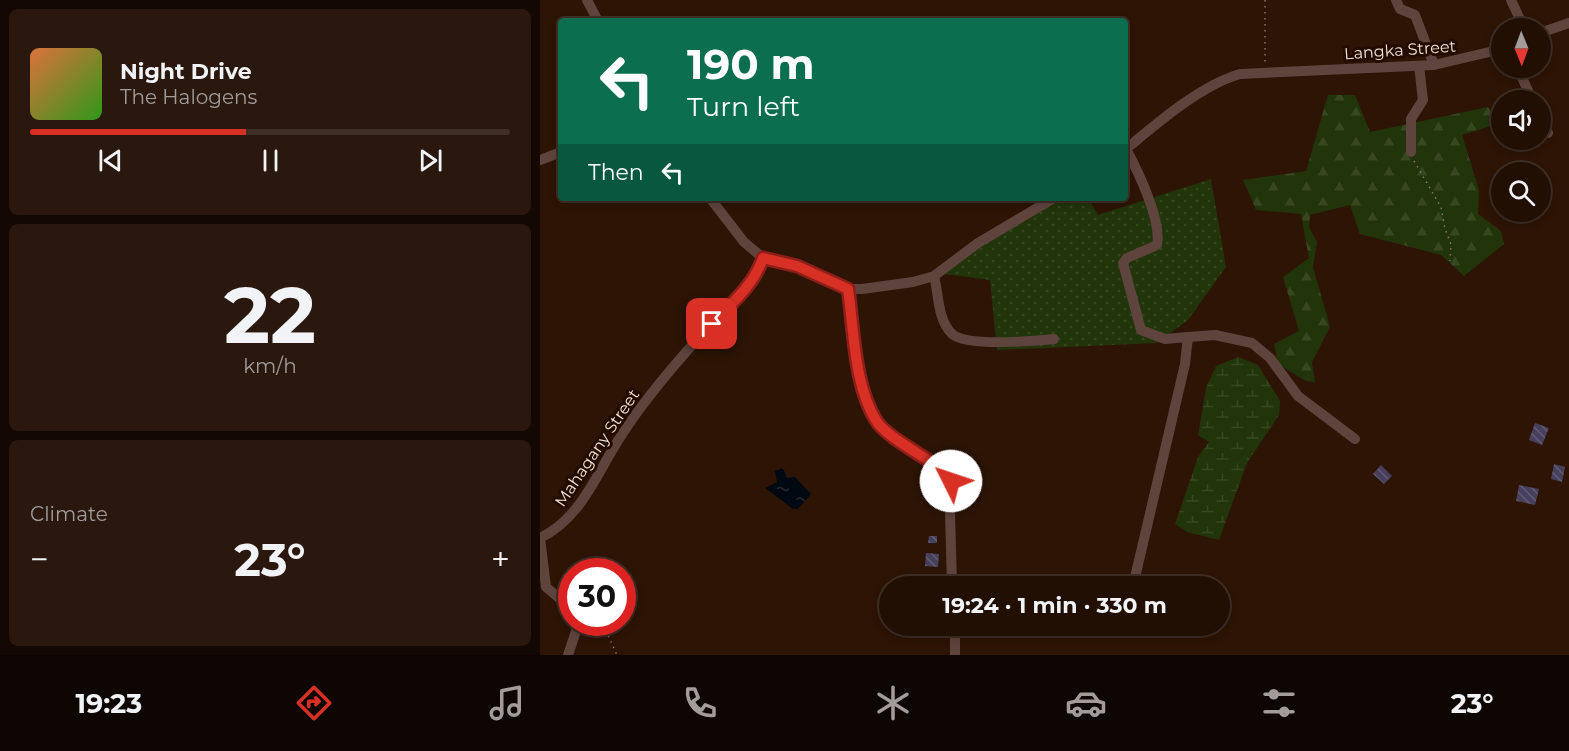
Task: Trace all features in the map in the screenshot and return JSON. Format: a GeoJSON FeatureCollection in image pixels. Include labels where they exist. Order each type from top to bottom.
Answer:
{"type":"FeatureCollection","features":[{"type":"Feature","properties":{"kind":"street"},"geometry":{"type":"LineString","coordinates":[[587,0],[596,18]]}},
{"type":"Feature","properties":{"kind":"street"},"geometry":{"type":"LineString","coordinates":[[1396,0],[1400,9],[1415,15],[1434,65]]}},
{"type":"Feature","properties":{"kind":"street"},"geometry":{"type":"LineString","coordinates":[[1511,0],[1519,18]]}},
{"type":"Feature","properties":{"kind":"street"},"geometry":{"type":"LineString","coordinates":[[1551,29],[1569,23]]}},
{"type":"Feature","properties":{"kind":"street","name":"Langka Street"},"geometry":{"type":"LineString","coordinates":[[1128,147],[1140,136],[1222,79],[1266,72],[1434,65],[1491,52]]}},
{"type":"Feature","properties":{"kind":"street"},"geometry":{"type":"LineString","coordinates":[[1412,152],[1411,118],[1420,107],[1424,94],[1419,66]]}},
{"type":"Feature","properties":{"kind":"street"},"geometry":{"type":"LineString","coordinates":[[540,160],[558,153]]}},
{"type":"Feature","properties":{"kind":"street"},"geometry":{"type":"LineString","coordinates":[[1128,154],[1149,202],[1159,235],[1157,245],[1127,258],[1124,263],[1141,330],[1165,339],[1215,335],[1252,343],[1270,358],[1298,396],[1355,439]]}},
{"type":"Feature","properties":{"kind":"street"},"geometry":{"type":"LineString","coordinates":[[713,201],[744,242],[763,258],[797,266],[848,289],[913,282],[934,276],[978,243],[1049,201]]}},
{"type":"Feature","properties":{"kind":"street","name":"Mahagany Street"},"geometry":{"type":"LineString","coordinates":[[540,538],[559,526],[585,498],[621,436],[654,390],[697,339],[742,293],[758,272],[763,258]]}},
{"type":"Feature","properties":{"kind":"street"},"geometry":{"type":"LineString","coordinates":[[934,276],[941,312],[952,334],[960,338],[987,343],[1054,339]]}},
{"type":"Feature","properties":{"kind":"street"},"geometry":{"type":"LineString","coordinates":[[848,289],[861,386],[871,411],[884,431],[949,475],[952,576]]}},
{"type":"Feature","properties":{"kind":"street"},"geometry":{"type":"LineString","coordinates":[[1135,576],[1185,364],[1188,337]]}},
{"type":"Feature","properties":{"kind":"street"},"geometry":{"type":"LineString","coordinates":[[540,538],[546,587],[558,597]]}},
{"type":"Feature","properties":{"kind":"street"},"geometry":{"type":"LineString","coordinates":[[568,655],[574,636]]}},
{"type":"Feature","properties":{"kind":"street"},"geometry":{"type":"LineString","coordinates":[[955,636],[955,655]]}},
{"type":"Feature","properties":{"kind":"path"},"geometry":{"type":"LineString","coordinates":[[1265,0],[1266,72]]}},
{"type":"Feature","properties":{"kind":"path"},"geometry":{"type":"LineString","coordinates":[[1412,152],[1412,158],[1441,207],[1451,244],[1450,261]]}},
{"type":"Feature","properties":{"kind":"path"},"geometry":{"type":"LineString","coordinates":[[608,636],[616,655]]}},
{"type":"Feature","properties":{"kind":"green space"},"geometry":{"type":"Polygon","coordinates":[[[1328,95],[1355,95],[1370,132],[1488,107],[1491,111],[1491,126],[1462,135],[1479,190],[1478,214],[1501,231],[1504,244],[1464,276],[1441,255],[1360,234],[1350,205],[1310,215],[1309,227],[1317,242],[1313,267],[1330,327],[1312,362],[1315,382],[1306,381],[1278,364],[1274,344],[1299,331],[1283,277],[1309,258],[1301,214],[1256,210],[1243,180],[1306,171],[1328,95]]]}},
{"type":"Feature","properties":{"kind":"green space"},"geometry":{"type":"Polygon","coordinates":[[[1211,179],[1226,267],[1188,320],[1157,343],[997,350],[990,280],[944,274],[982,246],[1058,201],[1090,201],[1098,215],[1211,179]]]}},
{"type":"Feature","properties":{"kind":"green space"},"geometry":{"type":"Polygon","coordinates":[[[1238,357],[1258,365],[1280,401],[1279,415],[1247,463],[1219,540],[1187,532],[1175,524],[1198,457],[1209,442],[1198,435],[1206,388],[1216,366],[1238,357]]]}},
{"type":"Feature","properties":{"kind":"water"},"geometry":{"type":"Polygon","coordinates":[[[783,468],[787,478],[795,477],[811,494],[798,509],[793,509],[765,488],[777,482],[775,471],[783,468]]]}},
{"type":"Feature","properties":{"kind":"building"},"geometry":{"type":"Polygon","coordinates":[[[1535,423],[1549,428],[1542,445],[1529,440],[1535,423]]]}},
{"type":"Feature","properties":{"kind":"building"},"geometry":{"type":"Polygon","coordinates":[[[1554,464],[1565,467],[1562,482],[1551,479],[1554,464]]]}},
{"type":"Feature","properties":{"kind":"building"},"geometry":{"type":"Polygon","coordinates":[[[1381,465],[1392,476],[1384,484],[1373,474],[1381,465]]]}},
{"type":"Feature","properties":{"kind":"building"},"geometry":{"type":"Polygon","coordinates":[[[1519,485],[1539,489],[1535,505],[1516,501],[1519,485]]]}},
{"type":"Feature","properties":{"kind":"building"},"geometry":{"type":"Polygon","coordinates":[[[929,536],[937,536],[937,543],[928,543],[929,536]]]}},
{"type":"Feature","properties":{"kind":"building"},"geometry":{"type":"Polygon","coordinates":[[[926,553],[939,554],[938,567],[925,566],[926,553]]]}},
{"type":"Feature","properties":{"kind":"route"},"geometry":{"type":"LineString","coordinates":[[712,324],[742,293],[758,272],[763,258],[797,266],[848,289],[861,386],[871,411],[884,431],[912,453],[945,471],[951,481]]}}]}
